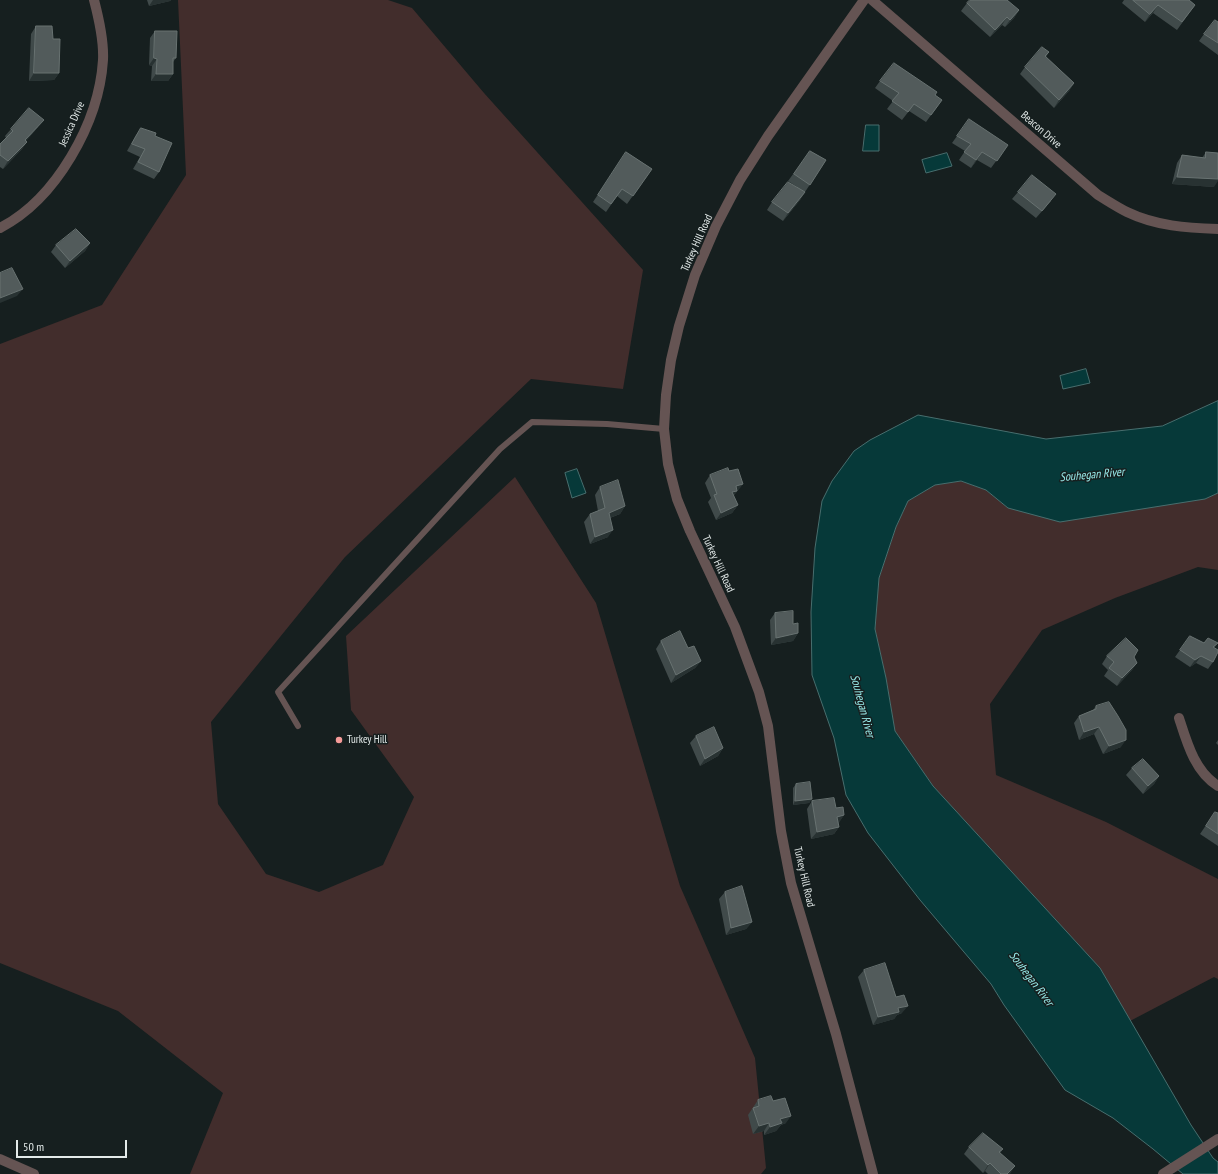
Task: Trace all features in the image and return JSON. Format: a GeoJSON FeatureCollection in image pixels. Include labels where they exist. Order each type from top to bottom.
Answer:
{"type":"FeatureCollection","features":[{"type":"Feature","properties":{"kind":"street","name":"Jessica Drive"},"geometry":{"type":"LineString","coordinates":[[0,228],[12,222],[41,197],[66,167],[85,131],[99,90],[103,59],[100,28],[94,0]]}},
{"type":"Feature","properties":{"kind":"street","name":"Turkey Hill Road"},"geometry":{"type":"LineString","coordinates":[[864,0],[768,136],[740,180],[716,226],[695,275],[679,326],[671,360],[666,395],[664,430],[668,464],[677,498],[690,531],[734,627],[760,692],[768,726],[781,831],[791,883],[836,1034],[873,1174]]}},
{"type":"Feature","properties":{"kind":"street","name":"Beacon Drive"},"geometry":{"type":"LineString","coordinates":[[872,0],[1098,195],[1127,212],[1142,218],[1177,226],[1218,229]]}},
{"type":"Feature","properties":{"kind":"street"},"geometry":{"type":"LineString","coordinates":[[1179,718],[1198,767],[1214,784],[1218,786]]}},
{"type":"Feature","properties":{"kind":"street"},"geometry":{"type":"LineString","coordinates":[[1163,1174],[1218,1139]]}},
{"type":"Feature","properties":{"kind":"street"},"geometry":{"type":"LineString","coordinates":[[0,1159],[34,1174]]}},
{"type":"Feature","properties":{"kind":"lane"},"geometry":{"type":"LineString","coordinates":[[298,726],[278,692],[500,449],[532,422],[607,424],[664,430]]}},
{"type":"Feature","properties":{"kind":"shaded area"},"geometry":{"type":"Polygon","coordinates":[[[178,0],[388,0],[412,8],[484,93],[643,270],[623,389],[531,379],[345,557],[211,722],[218,804],[266,874],[319,892],[383,865],[414,797],[351,710],[346,636],[515,477],[596,603],[680,886],[755,1058],[766,1168],[761,1174],[190,1174],[223,1093],[118,1011],[0,963],[0,344],[102,305],[186,175],[178,0]]]}},
{"type":"Feature","properties":{"kind":"shaded area"},"geometry":{"type":"Polygon","coordinates":[[[961,481],[986,490],[1008,508],[1205,499],[1218,493],[1218,570],[1198,567],[1115,598],[1042,630],[990,704],[996,775],[1106,822],[1218,879],[1218,979],[1214,977],[1130,1021],[1100,968],[933,786],[895,731],[886,678],[875,629],[879,578],[896,527],[908,501],[935,485],[961,481]]]}},
{"type":"Feature","properties":{"kind":"water"},"geometry":{"type":"Polygon","coordinates":[[[866,125],[879,125],[879,151],[863,151],[866,125]]]}},
{"type":"Feature","properties":{"kind":"water"},"geometry":{"type":"Polygon","coordinates":[[[947,153],[952,166],[926,173],[922,160],[947,153]]]}},
{"type":"Feature","properties":{"kind":"water"},"geometry":{"type":"Polygon","coordinates":[[[1086,369],[1090,383],[1063,389],[1060,376],[1086,369]]]}},
{"type":"Feature","properties":{"kind":"water","name":"Souhegan River"},"geometry":{"type":"Polygon","coordinates":[[[1218,401],[1218,493],[1205,499],[1060,522],[1008,508],[986,490],[961,481],[935,485],[908,501],[896,527],[879,578],[875,629],[886,678],[895,731],[933,786],[1100,968],[1191,1125],[1213,1158],[1218,1162],[1218,1174],[1183,1174],[1113,1118],[1065,1090],[1004,1005],[991,984],[920,900],[868,833],[846,795],[834,738],[812,675],[811,612],[815,548],[822,501],[832,481],[854,451],[870,440],[918,415],[1046,439],[1162,426],[1218,401]]]}},
{"type":"Feature","properties":{"kind":"water"},"geometry":{"type":"Polygon","coordinates":[[[577,469],[586,493],[572,498],[565,473],[577,469]]]}},
{"type":"Feature","properties":{"kind":"building"},"geometry":{"type":"Polygon","coordinates":[[[970,0],[1007,0],[1019,10],[1010,20],[1007,17],[995,30],[967,3],[970,0]]]}},
{"type":"Feature","properties":{"kind":"building"},"geometry":{"type":"Polygon","coordinates":[[[1133,0],[1189,0],[1195,5],[1182,22],[1158,5],[1150,14],[1133,0]]]}},
{"type":"Feature","properties":{"kind":"building"},"geometry":{"type":"Polygon","coordinates":[[[1215,20],[1218,22],[1218,43],[1204,34],[1215,20]]]}},
{"type":"Feature","properties":{"kind":"building"},"geometry":{"type":"Polygon","coordinates":[[[36,26],[52,26],[53,39],[60,39],[59,73],[34,73],[36,26]]]}},
{"type":"Feature","properties":{"kind":"building"},"geometry":{"type":"Polygon","coordinates":[[[155,31],[177,31],[176,58],[173,58],[173,74],[156,74],[157,59],[154,58],[155,31]]]}},
{"type":"Feature","properties":{"kind":"building"},"geometry":{"type":"Polygon","coordinates":[[[1042,47],[1049,52],[1045,56],[1074,83],[1059,100],[1025,67],[1042,47]]]}},
{"type":"Feature","properties":{"kind":"building"},"geometry":{"type":"Polygon","coordinates":[[[894,63],[937,92],[935,95],[942,100],[931,115],[914,104],[908,112],[892,101],[899,93],[880,81],[894,63]]]}},
{"type":"Feature","properties":{"kind":"building"},"geometry":{"type":"Polygon","coordinates":[[[29,108],[44,120],[25,140],[27,142],[8,161],[0,155],[0,144],[13,131],[11,129],[29,108]]]}},
{"type":"Feature","properties":{"kind":"building"},"geometry":{"type":"Polygon","coordinates":[[[969,119],[1008,145],[997,161],[982,152],[976,160],[964,152],[971,144],[957,136],[969,119]]]}},
{"type":"Feature","properties":{"kind":"building"},"geometry":{"type":"Polygon","coordinates":[[[141,128],[156,133],[155,136],[172,143],[159,172],[138,162],[145,149],[132,144],[141,128]]]}},
{"type":"Feature","properties":{"kind":"building"},"geometry":{"type":"Polygon","coordinates":[[[810,151],[826,160],[810,185],[794,174],[810,151]]]}},
{"type":"Feature","properties":{"kind":"building"},"geometry":{"type":"Polygon","coordinates":[[[626,152],[652,169],[633,196],[622,189],[611,204],[598,195],[626,152]]]}},
{"type":"Feature","properties":{"kind":"building"},"geometry":{"type":"Polygon","coordinates":[[[1206,152],[1218,153],[1218,179],[1177,177],[1182,155],[1205,158],[1206,152]]]}},
{"type":"Feature","properties":{"kind":"building"},"geometry":{"type":"Polygon","coordinates":[[[1032,175],[1056,194],[1042,211],[1018,192],[1032,175]]]}},
{"type":"Feature","properties":{"kind":"building"},"geometry":{"type":"Polygon","coordinates":[[[788,182],[805,192],[788,213],[772,202],[788,182]]]}},
{"type":"Feature","properties":{"kind":"building"},"geometry":{"type":"Polygon","coordinates":[[[76,229],[90,243],[70,261],[56,245],[76,229]]]}},
{"type":"Feature","properties":{"kind":"building"},"geometry":{"type":"Polygon","coordinates":[[[12,268],[23,289],[0,298],[0,273],[12,268]]]}},
{"type":"Feature","properties":{"kind":"building"},"geometry":{"type":"Polygon","coordinates":[[[728,468],[729,471],[738,469],[743,484],[736,486],[737,491],[732,492],[738,505],[721,513],[714,495],[717,494],[710,475],[728,468]]]}},
{"type":"Feature","properties":{"kind":"building"},"geometry":{"type":"Polygon","coordinates":[[[618,480],[625,506],[609,513],[613,530],[595,537],[590,514],[605,508],[600,487],[618,480]]]}},
{"type":"Feature","properties":{"kind":"building"},"geometry":{"type":"Polygon","coordinates":[[[793,611],[793,624],[798,623],[798,633],[776,638],[775,613],[793,611]]]}},
{"type":"Feature","properties":{"kind":"building"},"geometry":{"type":"Polygon","coordinates":[[[680,631],[688,648],[694,646],[701,661],[676,675],[661,641],[680,631]]]}},
{"type":"Feature","properties":{"kind":"building"},"geometry":{"type":"Polygon","coordinates":[[[1190,636],[1204,643],[1208,638],[1218,643],[1213,647],[1218,650],[1218,652],[1213,662],[1201,656],[1195,660],[1180,650],[1190,636]]]}},
{"type":"Feature","properties":{"kind":"building"},"geometry":{"type":"Polygon","coordinates":[[[1126,638],[1138,650],[1134,657],[1137,663],[1122,678],[1109,668],[1114,662],[1107,656],[1126,638]]]}},
{"type":"Feature","properties":{"kind":"building"},"geometry":{"type":"Polygon","coordinates":[[[1109,702],[1126,730],[1126,740],[1109,746],[1099,727],[1084,732],[1079,716],[1096,709],[1096,706],[1109,702]]]}},
{"type":"Feature","properties":{"kind":"building"},"geometry":{"type":"Polygon","coordinates":[[[714,727],[723,748],[705,759],[696,736],[714,727]]]}},
{"type":"Feature","properties":{"kind":"building"},"geometry":{"type":"Polygon","coordinates":[[[1143,759],[1159,776],[1148,786],[1132,768],[1143,759]]]}},
{"type":"Feature","properties":{"kind":"building"},"geometry":{"type":"Polygon","coordinates":[[[810,782],[812,799],[795,801],[796,784],[810,782]]]}},
{"type":"Feature","properties":{"kind":"building"},"geometry":{"type":"Polygon","coordinates":[[[834,798],[836,808],[843,807],[844,815],[837,817],[839,827],[817,832],[812,801],[834,798]]]}},
{"type":"Feature","properties":{"kind":"building"},"geometry":{"type":"Polygon","coordinates":[[[1215,812],[1218,813],[1218,834],[1206,826],[1215,812]]]}},
{"type":"Feature","properties":{"kind":"building"},"geometry":{"type":"Polygon","coordinates":[[[742,886],[752,922],[731,928],[725,892],[742,886]]]}},
{"type":"Feature","properties":{"kind":"building"},"geometry":{"type":"Polygon","coordinates":[[[885,963],[896,997],[904,995],[908,1006],[898,1008],[899,1012],[878,1017],[864,970],[885,963]]]}},
{"type":"Feature","properties":{"kind":"building"},"geometry":{"type":"Polygon","coordinates":[[[771,1096],[773,1101],[785,1098],[791,1116],[780,1119],[782,1123],[770,1127],[769,1123],[759,1126],[753,1108],[759,1106],[758,1100],[771,1096]]]}},
{"type":"Feature","properties":{"kind":"building"},"geometry":{"type":"Polygon","coordinates":[[[983,1133],[1003,1149],[999,1152],[1015,1166],[1007,1174],[1001,1174],[990,1163],[988,1165],[969,1147],[983,1133]]]}},
{"type":"Feature","properties":{"kind":"place","name":"Turkey Hill"},"geometry":{"type":"Point","coordinates":[339,740]}}]}
